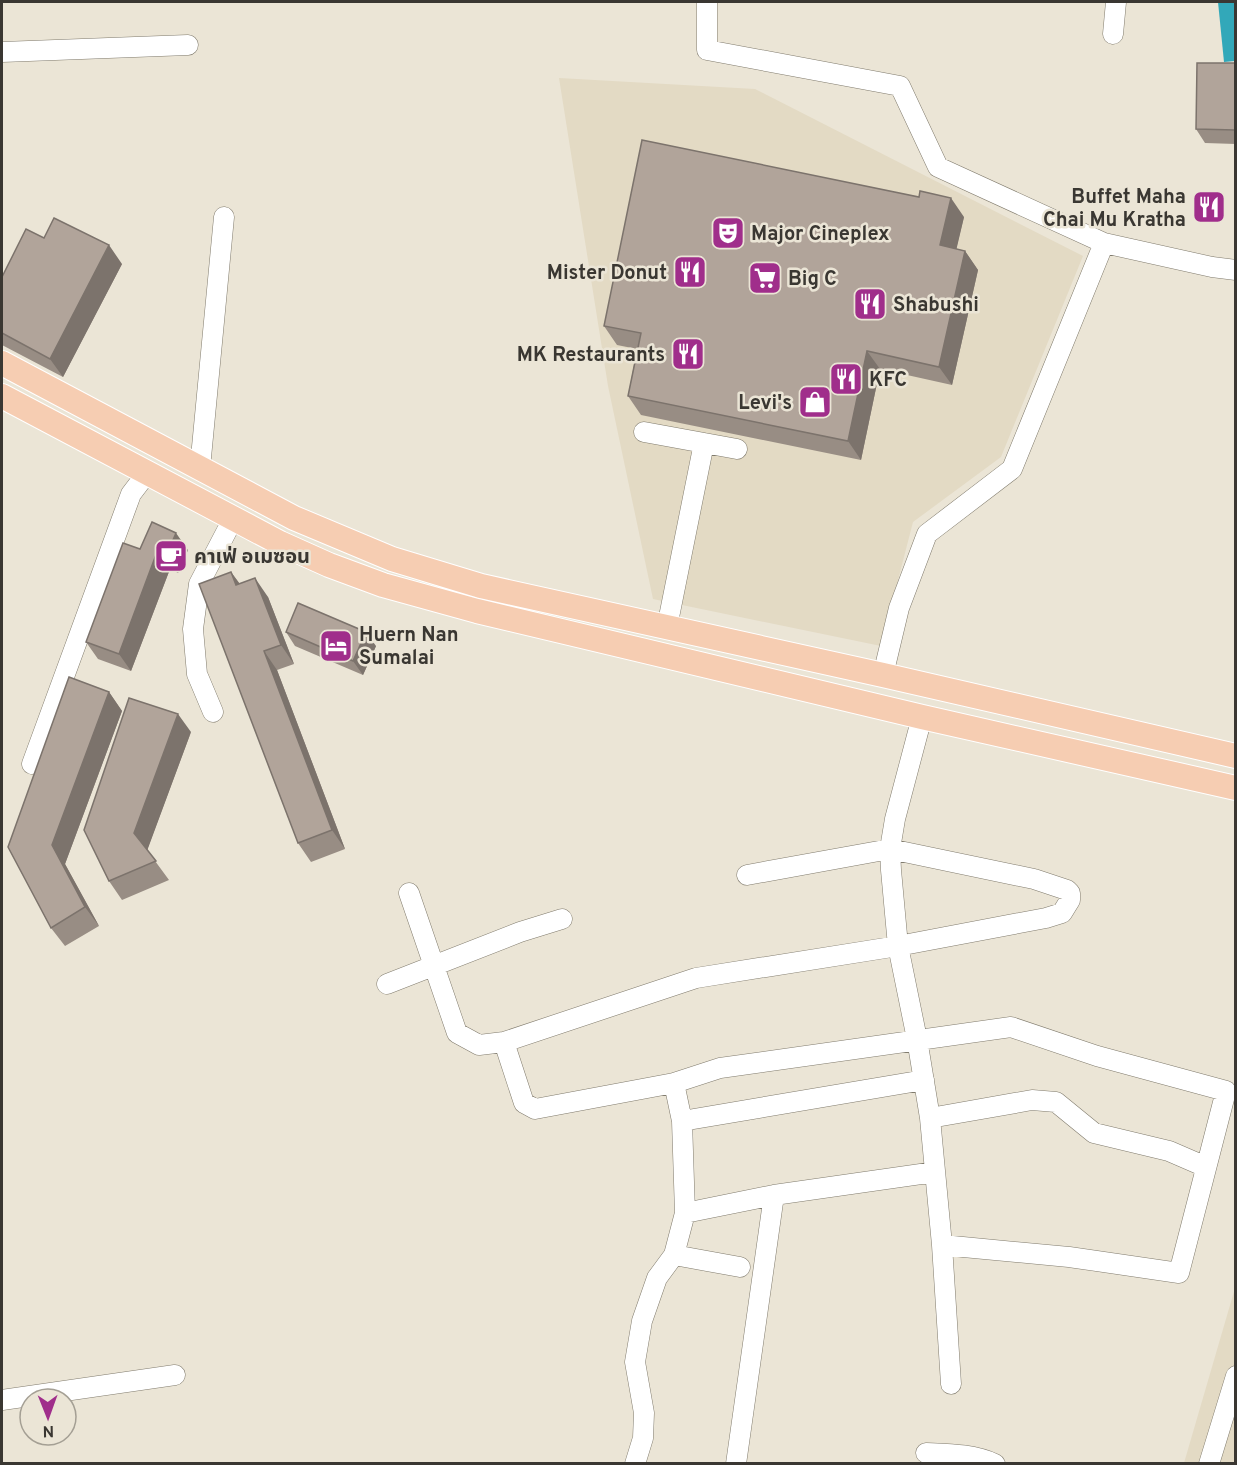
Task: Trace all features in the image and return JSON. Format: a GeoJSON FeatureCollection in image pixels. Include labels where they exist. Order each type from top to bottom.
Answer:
{"type":"FeatureCollection","features":[{"type":"Feature","properties":{"kind":"main road"},"geometry":{"type":"LineString","coordinates":[[2,363],[316,528],[420,569],[481,586],[1236,756]]}},
{"type":"Feature","properties":{"kind":"main road"},"geometry":{"type":"LineString","coordinates":[[2,396],[280,543],[329,565],[413,594],[922,717],[1236,788]]}},
{"type":"Feature","properties":{"kind":"street"},"geometry":{"type":"LineString","coordinates":[[707,2],[706,50],[900,86],[938,166],[1104,243],[1212,267],[1236,270]]}},
{"type":"Feature","properties":{"kind":"street"},"geometry":{"type":"LineString","coordinates":[[1113,34],[1116,2]]}},
{"type":"Feature","properties":{"kind":"street"},"geometry":{"type":"LineString","coordinates":[[2,52],[188,45]]}},
{"type":"Feature","properties":{"kind":"street"},"geometry":{"type":"LineString","coordinates":[[200,468],[224,217]]}},
{"type":"Feature","properties":{"kind":"street"},"geometry":{"type":"LineString","coordinates":[[884,675],[899,608],[927,534],[1012,469],[1104,243]]}},
{"type":"Feature","properties":{"kind":"street"},"geometry":{"type":"LineString","coordinates":[[644,432],[737,449]]}},
{"type":"Feature","properties":{"kind":"street"},"geometry":{"type":"LineString","coordinates":[[667,627],[704,443]]}},
{"type":"Feature","properties":{"kind":"street"},"geometry":{"type":"LineString","coordinates":[[32,764],[131,494],[147,473]]}},
{"type":"Feature","properties":{"kind":"street"},"geometry":{"type":"LineString","coordinates":[[213,712],[197,674],[193,629],[199,584],[233,519]]}},
{"type":"Feature","properties":{"kind":"street"},"geometry":{"type":"LineString","coordinates":[[922,717],[895,819],[890,849],[898,946],[930,1118],[942,1245],[951,1384]]}},
{"type":"Feature","properties":{"kind":"street"},"geometry":{"type":"LineString","coordinates":[[409,893],[458,1033],[479,1044],[504,1042],[696,978],[898,946],[1046,918],[1062,913],[1070,900],[1070,893],[1067,890],[1034,879],[890,849],[747,875]]}},
{"type":"Feature","properties":{"kind":"street"},"geometry":{"type":"LineString","coordinates":[[387,984],[520,932],[562,919]]}},
{"type":"Feature","properties":{"kind":"street"},"geometry":{"type":"LineString","coordinates":[[504,1042],[524,1103],[535,1109],[674,1083],[720,1068],[917,1039],[1011,1028],[1097,1056],[1226,1091],[1179,1273],[1069,1257],[942,1245]]}},
{"type":"Feature","properties":{"kind":"street"},"geometry":{"type":"LineString","coordinates":[[682,1121],[924,1080]]}},
{"type":"Feature","properties":{"kind":"street"},"geometry":{"type":"LineString","coordinates":[[635,1464],[643,1438],[644,1413],[635,1362],[642,1321],[657,1278],[674,1255],[685,1213],[682,1121],[674,1083]]}},
{"type":"Feature","properties":{"kind":"street"},"geometry":{"type":"LineString","coordinates":[[930,1118],[1032,1100],[1056,1102],[1094,1133],[1169,1151],[1206,1167]]}},
{"type":"Feature","properties":{"kind":"street"},"geometry":{"type":"LineString","coordinates":[[685,1213],[774,1195],[935,1172]]}},
{"type":"Feature","properties":{"kind":"street"},"geometry":{"type":"LineString","coordinates":[[736,1464],[774,1195]]}},
{"type":"Feature","properties":{"kind":"street"},"geometry":{"type":"LineString","coordinates":[[674,1255],[740,1267]]}},
{"type":"Feature","properties":{"kind":"street"},"geometry":{"type":"LineString","coordinates":[[2,1400],[175,1375]]}},
{"type":"Feature","properties":{"kind":"street"},"geometry":{"type":"LineString","coordinates":[[1209,1464],[1236,1376]]}},
{"type":"Feature","properties":{"kind":"street"},"geometry":{"type":"LineString","coordinates":[[926,1453],[973,1456],[995,1464]]}},
{"type":"Feature","properties":{"kind":"shaded area"},"geometry":{"type":"Polygon","coordinates":[[[559,78],[755,89],[1083,256],[1001,457],[913,522],[881,646],[653,599],[608,386],[559,78]]]}},
{"type":"Feature","properties":{"kind":"shaded area"},"geometry":{"type":"Polygon","coordinates":[[[1235,1288],[1235,1463],[1184,1463],[1235,1288]]]}},
{"type":"Feature","properties":{"kind":"water"},"geometry":{"type":"Polygon","coordinates":[[[1218,2],[1235,2],[1235,61],[1224,62],[1218,2]]]}},
{"type":"Feature","properties":{"kind":"building"},"geometry":{"type":"Polygon","coordinates":[[[1197,63],[1236,63],[1235,130],[1196,129],[1197,63]]]}},
{"type":"Feature","properties":{"kind":"building","name":"Big C"},"geometry":{"type":"Polygon","coordinates":[[[642,140],[919,197],[920,191],[951,198],[940,245],[965,251],[939,367],[867,351],[848,441],[628,396],[641,333],[604,326],[642,140]]]}},
{"type":"Feature","properties":{"kind":"building"},"geometry":{"type":"Polygon","coordinates":[[[54,218],[109,245],[50,359],[2,333],[2,277],[26,229],[44,238],[54,218]]]}},
{"type":"Feature","properties":{"kind":"building"},"geometry":{"type":"Polygon","coordinates":[[[152,522],[176,533],[166,556],[157,552],[119,654],[86,642],[123,543],[140,549],[152,522]]]}},
{"type":"Feature","properties":{"kind":"building"},"geometry":{"type":"Polygon","coordinates":[[[231,572],[236,585],[255,578],[281,645],[264,651],[332,830],[298,843],[199,584],[231,572]]]}},
{"type":"Feature","properties":{"kind":"building"},"geometry":{"type":"Polygon","coordinates":[[[298,603],[366,632],[353,661],[286,632],[298,603]]]}},
{"type":"Feature","properties":{"kind":"building"},"geometry":{"type":"Polygon","coordinates":[[[69,677],[109,692],[52,845],[85,907],[51,928],[8,847],[69,677]]]}},
{"type":"Feature","properties":{"kind":"building"},"geometry":{"type":"Polygon","coordinates":[[[129,698],[178,714],[134,833],[156,861],[109,881],[84,830],[129,698]]]}},
{"type":"Feature","properties":{"kind":"place","name":"Buffet Maha Chai Mu Kratha"},"geometry":{"type":"Point","coordinates":[1209,207]}},
{"type":"Feature","properties":{"kind":"place","name":"Major Cineplex"},"geometry":{"type":"Point","coordinates":[728,233]}},
{"type":"Feature","properties":{"kind":"place","name":"Mister Donut"},"geometry":{"type":"Point","coordinates":[690,272]}},
{"type":"Feature","properties":{"kind":"place","name":"Big C"},"geometry":{"type":"Point","coordinates":[765,278]}},
{"type":"Feature","properties":{"kind":"place","name":"Shabushi"},"geometry":{"type":"Point","coordinates":[870,304]}},
{"type":"Feature","properties":{"kind":"place","name":"MK Restaurants"},"geometry":{"type":"Point","coordinates":[688,354]}},
{"type":"Feature","properties":{"kind":"place","name":"KFC"},"geometry":{"type":"Point","coordinates":[846,379]}},
{"type":"Feature","properties":{"kind":"place","name":"Levi's"},"geometry":{"type":"Point","coordinates":[815,402]}},
{"type":"Feature","properties":{"kind":"place","name":"คาเฟ่ อเมซอน"},"geometry":{"type":"Point","coordinates":[171,556]}},
{"type":"Feature","properties":{"kind":"place","name":"Huern Nan Sumalai"},"geometry":{"type":"Point","coordinates":[336,646]}}]}
